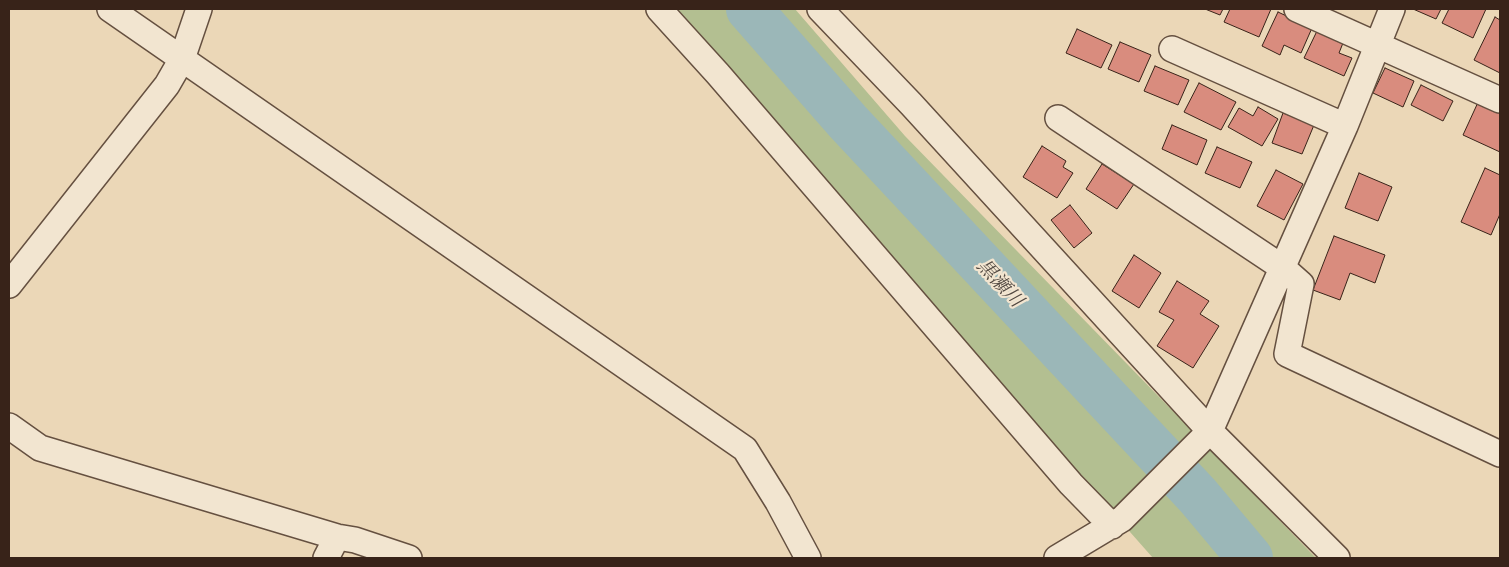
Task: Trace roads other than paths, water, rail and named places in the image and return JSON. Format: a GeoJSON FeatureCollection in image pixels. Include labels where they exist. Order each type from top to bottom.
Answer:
{"type":"FeatureCollection","features":[{"type":"Feature","properties":{"kind":"street"},"geometry":{"type":"LineString","coordinates":[[110,9],[745,448],[778,502],[808,558]]}},
{"type":"Feature","properties":{"kind":"street"},"geometry":{"type":"LineString","coordinates":[[9,285],[167,85],[182,59],[199,9]]}},
{"type":"Feature","properties":{"kind":"street"},"geometry":{"type":"LineString","coordinates":[[658,9],[718,74],[1071,484],[1117,522]]}},
{"type":"Feature","properties":{"kind":"street"},"geometry":{"type":"LineString","coordinates":[[820,9],[910,104],[1207,434],[1337,558]]}},
{"type":"Feature","properties":{"kind":"street"},"geometry":{"type":"LineString","coordinates":[[1297,9],[1500,100]]}},
{"type":"Feature","properties":{"kind":"street"},"geometry":{"type":"LineString","coordinates":[[1057,558],[1117,522],[1207,434],[1345,126],[1392,9]]}},
{"type":"Feature","properties":{"kind":"street"},"geometry":{"type":"LineString","coordinates":[[1172,49],[1345,126]]}},
{"type":"Feature","properties":{"kind":"street"},"geometry":{"type":"LineString","coordinates":[[1058,118],[1283,268],[1301,284],[1287,354],[1500,454]]}},
{"type":"Feature","properties":{"kind":"street"},"geometry":{"type":"LineString","coordinates":[[9,426],[40,448],[331,548],[355,540],[409,558]]}},
{"type":"Feature","properties":{"kind":"waterway","name":"黒瀬川"},"geometry":{"type":"LineString","coordinates":[[749,9],[848,122],[1198,496],[1250,558]]}}]}
